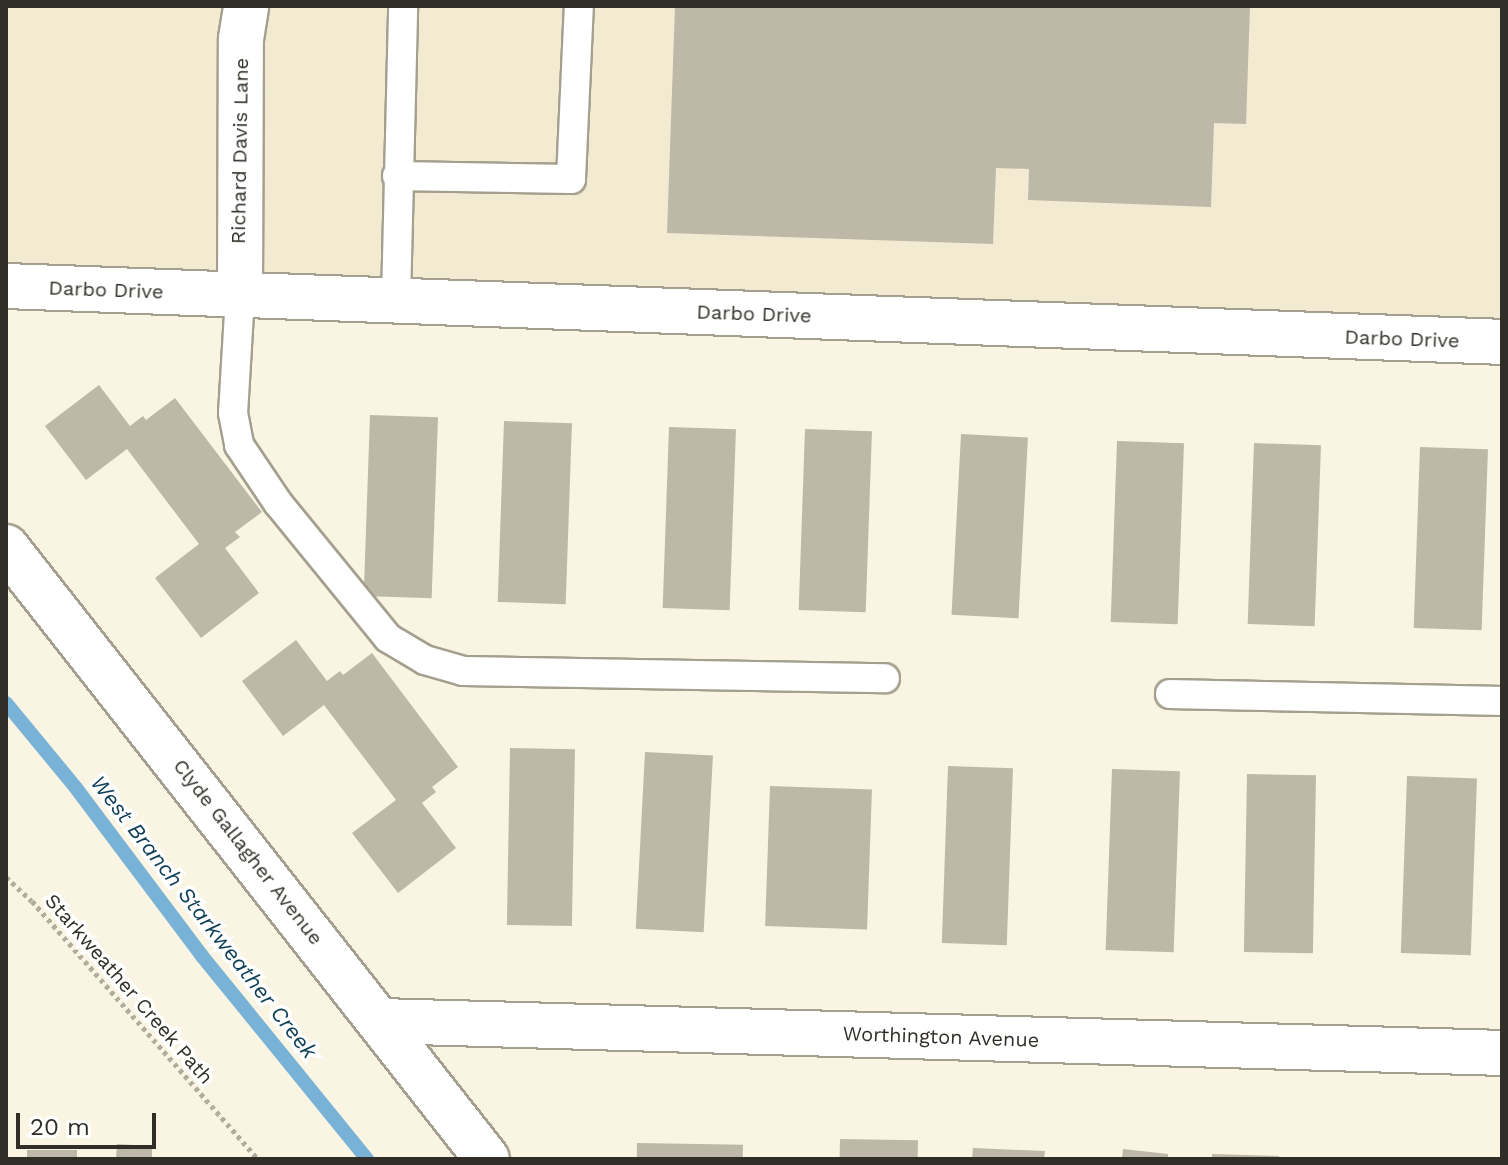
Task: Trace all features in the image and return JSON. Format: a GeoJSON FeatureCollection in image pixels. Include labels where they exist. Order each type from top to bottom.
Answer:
{"type":"FeatureCollection","features":[{"type":"Feature","properties":{"kind":"street","name":"Richard Davis Lane"},"geometry":{"type":"LineString","coordinates":[[240,296],[241,39],[246,6]]}},
{"type":"Feature","properties":{"kind":"street","name":"Darbo Drive"},"geometry":{"type":"LineString","coordinates":[[6,286],[1502,342]]}},
{"type":"Feature","properties":{"kind":"street","name":"Clyde Gallagher Avenue"},"geometry":{"type":"LineString","coordinates":[[6,547],[487,1159]]}},
{"type":"Feature","properties":{"kind":"street","name":"Worthington Avenue"},"geometry":{"type":"LineString","coordinates":[[380,1021],[1502,1053]]}},
{"type":"Feature","properties":{"kind":"lane"},"geometry":{"type":"LineString","coordinates":[[396,300],[403,6]]}},
{"type":"Feature","properties":{"kind":"lane"},"geometry":{"type":"LineString","coordinates":[[397,176],[571,179],[579,6]]}},
{"type":"Feature","properties":{"kind":"lane"},"geometry":{"type":"LineString","coordinates":[[240,296],[233,413],[239,445],[278,503],[388,638],[425,660],[463,671],[885,678]]}},
{"type":"Feature","properties":{"kind":"lane"},"geometry":{"type":"LineString","coordinates":[[1170,694],[1502,701]]}},
{"type":"Feature","properties":{"kind":"path","name":"Starkweather Creek Path"},"geometry":{"type":"LineString","coordinates":[[6,877],[32,901],[258,1159]]}},
{"type":"Feature","properties":{"kind":"shaded area"},"geometry":{"type":"Polygon","coordinates":[[[6,6],[1502,6],[1502,342],[6,286],[6,6]]]}},
{"type":"Feature","properties":{"kind":"building"},"geometry":{"type":"Polygon","coordinates":[[[675,6],[1250,6],[1246,124],[1214,123],[1211,207],[1028,200],[1029,169],[996,168],[993,244],[667,233],[675,6]]]}},
{"type":"Feature","properties":{"kind":"building"},"geometry":{"type":"Polygon","coordinates":[[[99,385],[130,426],[143,416],[146,420],[175,398],[262,512],[235,532],[240,537],[225,548],[259,593],[201,638],[155,578],[199,544],[127,449],[86,480],[45,426],[99,385]]]}},
{"type":"Feature","properties":{"kind":"building"},"geometry":{"type":"Polygon","coordinates":[[[370,415],[438,417],[432,598],[364,596],[370,415]]]}},
{"type":"Feature","properties":{"kind":"building"},"geometry":{"type":"Polygon","coordinates":[[[504,421],[572,423],[566,604],[498,602],[504,421]]]}},
{"type":"Feature","properties":{"kind":"building"},"geometry":{"type":"Polygon","coordinates":[[[669,427],[736,429],[730,610],[663,608],[669,427]]]}},
{"type":"Feature","properties":{"kind":"building"},"geometry":{"type":"Polygon","coordinates":[[[805,429],[872,431],[866,612],[799,610],[805,429]]]}},
{"type":"Feature","properties":{"kind":"building"},"geometry":{"type":"Polygon","coordinates":[[[961,434],[1028,438],[1018,618],[952,615],[961,434]]]}},
{"type":"Feature","properties":{"kind":"building"},"geometry":{"type":"Polygon","coordinates":[[[1117,441],[1184,443],[1178,624],[1111,622],[1117,441]]]}},
{"type":"Feature","properties":{"kind":"building"},"geometry":{"type":"Polygon","coordinates":[[[1254,443],[1321,445],[1315,626],[1248,624],[1254,443]]]}},
{"type":"Feature","properties":{"kind":"building"},"geometry":{"type":"Polygon","coordinates":[[[1420,447],[1488,449],[1482,630],[1414,628],[1420,447]]]}},
{"type":"Feature","properties":{"kind":"building"},"geometry":{"type":"Polygon","coordinates":[[[296,640],[327,681],[340,671],[343,675],[372,653],[458,767],[432,787],[436,792],[422,803],[456,848],[398,893],[352,833],[396,800],[324,705],[283,736],[242,681],[296,640]]]}},
{"type":"Feature","properties":{"kind":"building"},"geometry":{"type":"Polygon","coordinates":[[[510,748],[575,749],[572,926],[507,925],[510,748]]]}},
{"type":"Feature","properties":{"kind":"building"},"geometry":{"type":"Polygon","coordinates":[[[645,752],[713,756],[704,932],[636,929],[645,752]]]}},
{"type":"Feature","properties":{"kind":"building"},"geometry":{"type":"Polygon","coordinates":[[[948,766],[1013,768],[1007,945],[942,943],[948,766]]]}},
{"type":"Feature","properties":{"kind":"building"},"geometry":{"type":"Polygon","coordinates":[[[1112,769],[1180,771],[1174,952],[1106,950],[1112,769]]]}},
{"type":"Feature","properties":{"kind":"building"},"geometry":{"type":"Polygon","coordinates":[[[1247,774],[1316,775],[1313,953],[1244,952],[1247,774]]]}},
{"type":"Feature","properties":{"kind":"building"},"geometry":{"type":"Polygon","coordinates":[[[1407,776],[1477,778],[1471,955],[1401,953],[1407,776]]]}},
{"type":"Feature","properties":{"kind":"building"},"geometry":{"type":"Polygon","coordinates":[[[770,786],[872,790],[867,929],[765,926],[770,786]]]}},
{"type":"Feature","properties":{"kind":"building"},"geometry":{"type":"Polygon","coordinates":[[[840,1139],[918,1140],[918,1159],[840,1159],[840,1139]]]}},
{"type":"Feature","properties":{"kind":"building"},"geometry":{"type":"Polygon","coordinates":[[[637,1143],[743,1145],[743,1159],[637,1159],[637,1143]]]}},
{"type":"Feature","properties":{"kind":"building"},"geometry":{"type":"Polygon","coordinates":[[[117,1144],[152,1146],[152,1159],[116,1159],[117,1144]]]}},
{"type":"Feature","properties":{"kind":"building"},"geometry":{"type":"Polygon","coordinates":[[[973,1148],[1045,1151],[1044,1159],[972,1159],[973,1148]]]}},
{"type":"Feature","properties":{"kind":"building"},"geometry":{"type":"Polygon","coordinates":[[[1123,1149],[1168,1154],[1168,1159],[1122,1159],[1123,1149]]]}},
{"type":"Feature","properties":{"kind":"building"},"geometry":{"type":"Polygon","coordinates":[[[27,1150],[77,1150],[77,1159],[27,1159],[27,1150]]]}},
{"type":"Feature","properties":{"kind":"building"},"geometry":{"type":"Polygon","coordinates":[[[1212,1154],[1279,1156],[1279,1159],[1212,1159],[1212,1154]]]}},
{"type":"Feature","properties":{"kind":"waterway","name":"West Branch Starkweather Creek"},"geometry":{"type":"LineString","coordinates":[[6,703],[76,788],[202,956],[367,1159]]}}]}
